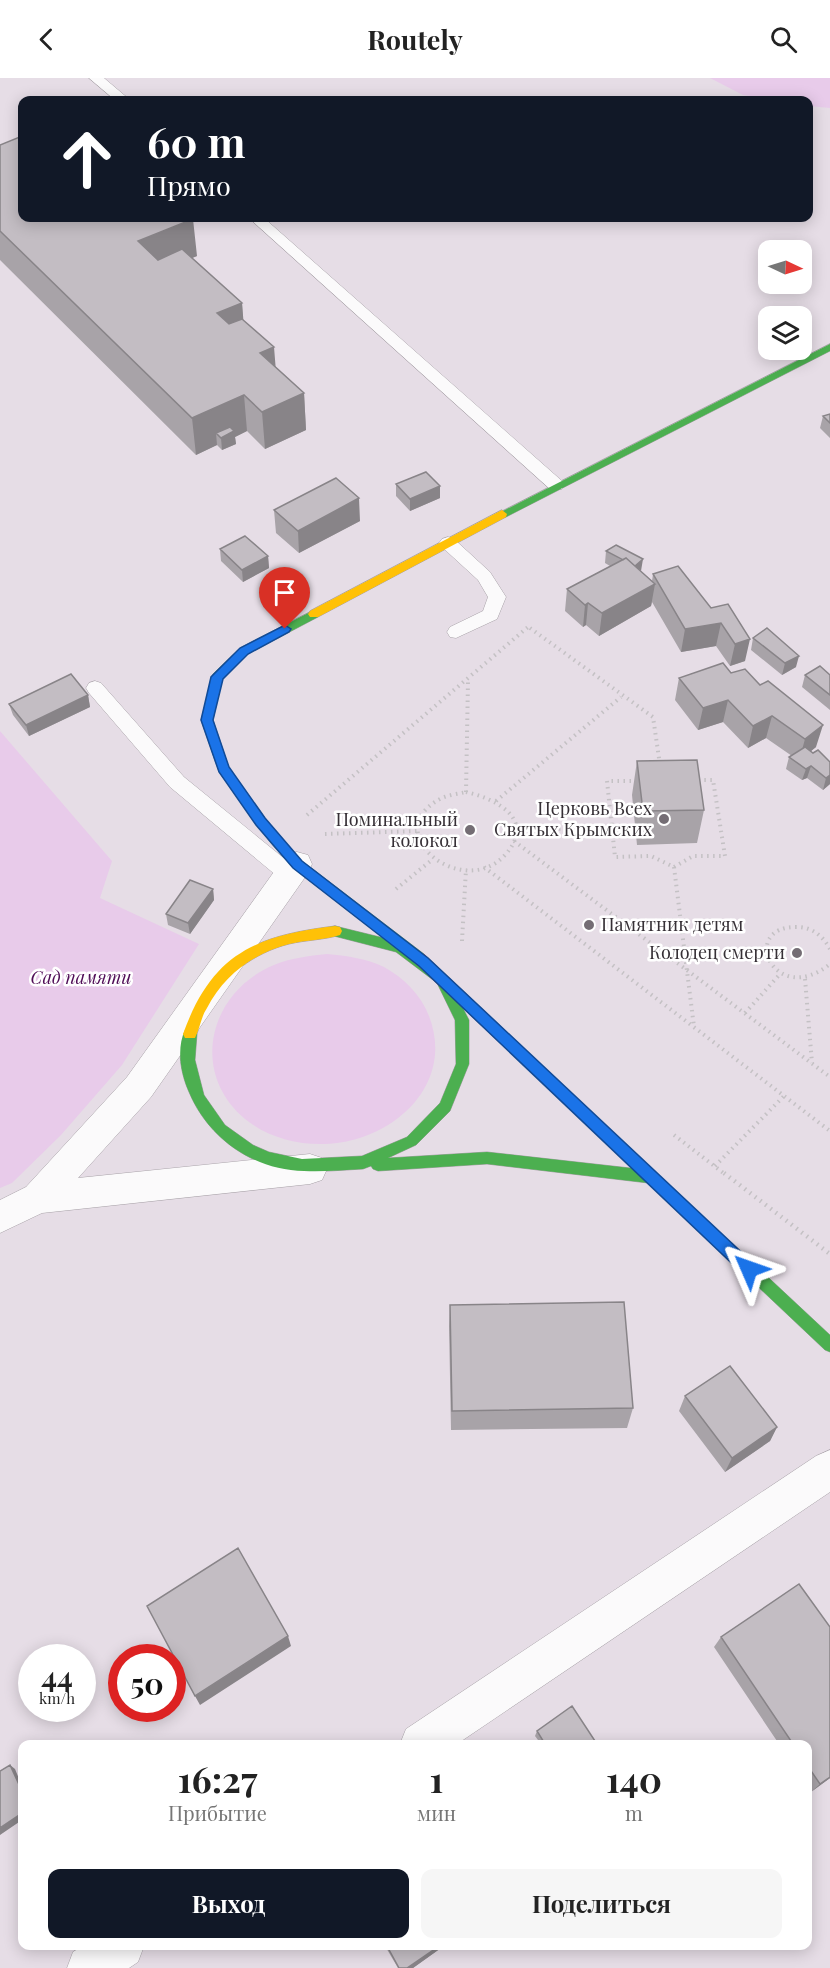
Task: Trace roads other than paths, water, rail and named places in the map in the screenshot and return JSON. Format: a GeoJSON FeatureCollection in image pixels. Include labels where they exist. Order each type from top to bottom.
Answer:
{"type":"FeatureCollection","features":[{"type":"Feature","properties":{"kind":"main road"},"geometry":{"type":"LineString","coordinates":[[830,347],[556,485],[244,651],[217,677],[207,720],[223,769],[294,870],[423,962],[830,1346]]}},
{"type":"Feature","properties":{"kind":"main road"},"geometry":{"type":"LineString","coordinates":[[318,1168],[354,1165],[387,1155],[416,1139],[439,1116],[456,1091],[465,1063],[465,1034],[459,1007],[444,982],[423,962],[397,946],[367,935],[335,931],[302,934],[271,942],[242,957],[219,977],[201,1001],[190,1028],[187,1056],[192,1085],[205,1111],[226,1134],[253,1152],[284,1164],[318,1168],[487,1158],[651,1177]]}},
{"type":"Feature","properties":{"kind":"street"},"geometry":{"type":"LineString","coordinates":[[38,1198],[139,1087],[294,870]]}},
{"type":"Feature","properties":{"kind":"street"},"geometry":{"type":"LineString","coordinates":[[0,1217],[38,1198],[318,1168]]}},
{"type":"Feature","properties":{"kind":"street"},"geometry":{"type":"LineString","coordinates":[[426,1740],[830,1469]]}},
{"type":"Feature","properties":{"kind":"street"},"geometry":{"type":"LineString","coordinates":[[89,1968],[116,1950]]}},
{"type":"Feature","properties":{"kind":"lane"},"geometry":{"type":"LineString","coordinates":[[96,78],[118,96]]}},
{"type":"Feature","properties":{"kind":"lane"},"geometry":{"type":"LineString","coordinates":[[260,222],[556,485]]}},
{"type":"Feature","properties":{"kind":"lane"},"geometry":{"type":"LineString","coordinates":[[448,543],[484,576],[497,597],[491,615],[456,632]]}},
{"type":"Feature","properties":{"kind":"lane"},"geometry":{"type":"LineString","coordinates":[[95,688],[177,782],[294,870]]}},
{"type":"Feature","properties":{"kind":"place","name":"Церковь Всех Святых Крымских"},"geometry":{"type":"Point","coordinates":[664,819]}},
{"type":"Feature","properties":{"kind":"place","name":"Поминальный колокол"},"geometry":{"type":"Point","coordinates":[470,830]}},
{"type":"Feature","properties":{"kind":"place","name":"Памятник детям"},"geometry":{"type":"Point","coordinates":[589,925]}},
{"type":"Feature","properties":{"kind":"place","name":"Колодец смерти"},"geometry":{"type":"Point","coordinates":[797,953]}},
{"type":"Feature","properties":{"kind":"park label","name":"Сад памяти"},"geometry":{"type":"Point","coordinates":[81,978]}}]}
